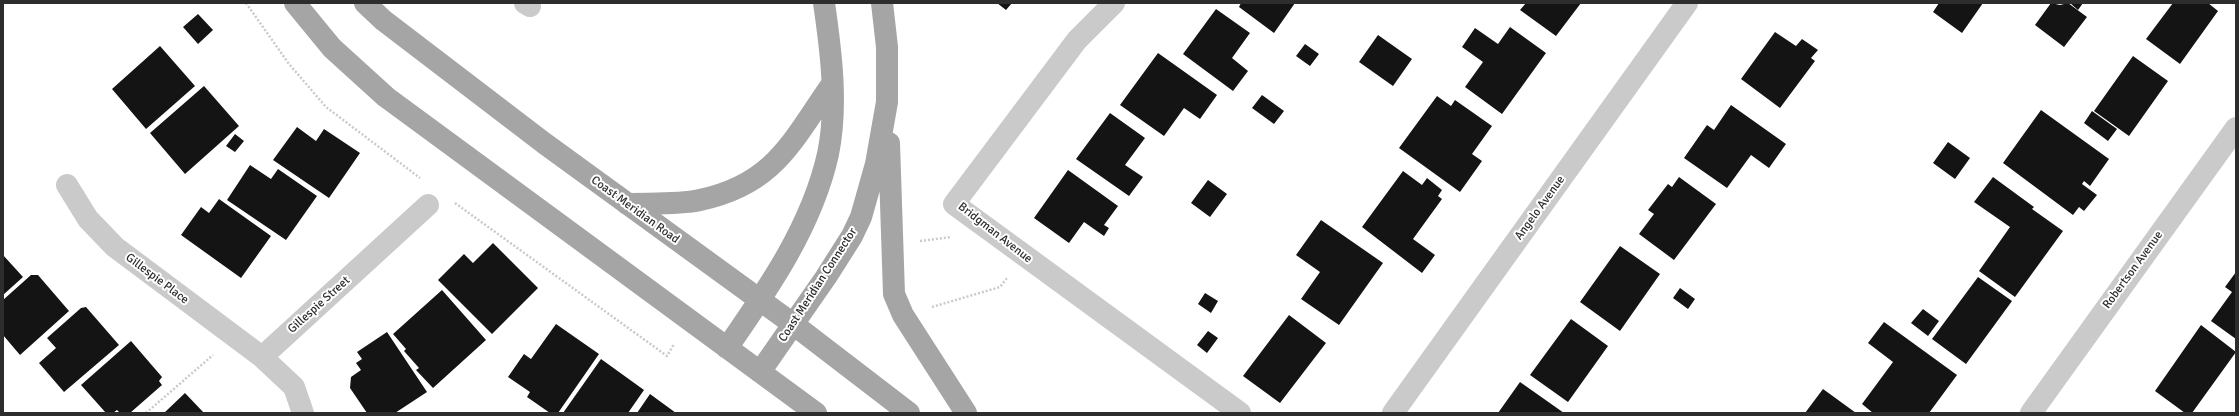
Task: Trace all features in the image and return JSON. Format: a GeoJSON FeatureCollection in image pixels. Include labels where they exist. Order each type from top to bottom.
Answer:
{"type":"FeatureCollection","features":[{"type":"Feature","properties":{"kind":"main road"},"geometry":{"type":"LineString","coordinates":[[295,3],[332,48],[386,97],[816,413]]}},
{"type":"Feature","properties":{"kind":"main road","name":"Coast Meridian Road"},"geometry":{"type":"LineString","coordinates":[[365,3],[382,20],[627,204],[793,324],[909,413]]}},
{"type":"Feature","properties":{"kind":"main road"},"geometry":{"type":"LineString","coordinates":[[727,348],[760,300],[794,242],[822,174],[830,134],[832,84],[824,3]]}},
{"type":"Feature","properties":{"kind":"main road","name":"Coast Meridian Connector"},"geometry":{"type":"LineString","coordinates":[[760,372],[843,251],[861,217],[876,164],[887,102],[887,47],[882,3]]}},
{"type":"Feature","properties":{"kind":"main road"},"geometry":{"type":"LineString","coordinates":[[627,204],[698,201],[732,191],[745,185],[770,168],[783,154],[832,84]]}},
{"type":"Feature","properties":{"kind":"main road"},"geometry":{"type":"LineString","coordinates":[[887,102],[894,294],[903,315],[966,413]]}},
{"type":"Feature","properties":{"kind":"street","name":"Bridgman Avenue"},"geometry":{"type":"LineString","coordinates":[[1114,3],[1077,40],[954,204],[1240,413]]}},
{"type":"Feature","properties":{"kind":"street","name":"Angelo Avenue"},"geometry":{"type":"LineString","coordinates":[[1393,413],[1687,3]]}},
{"type":"Feature","properties":{"kind":"street","name":"Robertson Avenue"},"geometry":{"type":"LineString","coordinates":[[2031,413],[2236,128]]}},
{"type":"Feature","properties":{"kind":"street","name":"Gillespie Place"},"geometry":{"type":"LineString","coordinates":[[67,185],[88,219],[115,247],[262,357]]}},
{"type":"Feature","properties":{"kind":"street","name":"Gillespie Street"},"geometry":{"type":"LineString","coordinates":[[262,357],[428,206]]}},
{"type":"Feature","properties":{"kind":"street"},"geometry":{"type":"LineString","coordinates":[[262,357],[294,387],[303,413]]}},
{"type":"Feature","properties":{"kind":"path"},"geometry":{"type":"LineString","coordinates":[[915,241],[957,237]]}},
{"type":"Feature","properties":{"kind":"path"},"geometry":{"type":"LineString","coordinates":[[928,309],[1000,287],[1025,256]]}},
{"type":"Feature","properties":{"kind":"path"},"geometry":{"type":"LineString","coordinates":[[146,413],[235,336]]}},
{"type":"Feature","properties":{"kind":"building"},"geometry":{"type":"Polygon","coordinates":[[[997,3],[1012,3],[1006,10],[997,3]]]}},
{"type":"Feature","properties":{"kind":"building"},"geometry":{"type":"Polygon","coordinates":[[[1241,3],[1295,3],[1274,33],[1239,7],[1241,3]]]}},
{"type":"Feature","properties":{"kind":"building"},"geometry":{"type":"Polygon","coordinates":[[[1526,3],[1581,3],[1556,36],[1520,10],[1526,3]]]}},
{"type":"Feature","properties":{"kind":"building"},"geometry":{"type":"Polygon","coordinates":[[[1939,3],[1983,3],[1962,33],[1933,12],[1939,3]]]}},
{"type":"Feature","properties":{"kind":"building"},"geometry":{"type":"Polygon","coordinates":[[[2051,3],[2060,5],[2068,3],[2087,17],[2064,47],[2035,25],[2051,3]]]}},
{"type":"Feature","properties":{"kind":"building"},"geometry":{"type":"Polygon","coordinates":[[[2070,3],[2083,3],[2078,10],[2070,3]]]}},
{"type":"Feature","properties":{"kind":"building"},"geometry":{"type":"Polygon","coordinates":[[[2173,3],[2208,3],[2218,11],[2180,64],[2146,39],[2173,3]]]}},
{"type":"Feature","properties":{"kind":"building"},"geometry":{"type":"Polygon","coordinates":[[[1216,9],[1250,33],[1232,58],[1248,71],[1233,91],[1183,54],[1216,9]]]}},
{"type":"Feature","properties":{"kind":"building"},"geometry":{"type":"Polygon","coordinates":[[[198,14],[213,30],[198,44],[183,27],[198,14]]]}},
{"type":"Feature","properties":{"kind":"building"},"geometry":{"type":"Polygon","coordinates":[[[1510,27],[1546,53],[1502,114],[1465,87],[1483,62],[1462,47],[1475,28],[1498,44],[1510,27]]]}},
{"type":"Feature","properties":{"kind":"building"},"geometry":{"type":"Polygon","coordinates":[[[1775,32],[1796,46],[1802,39],[1818,50],[1811,58],[1815,61],[1780,108],[1741,79],[1775,32]]]}},
{"type":"Feature","properties":{"kind":"building"},"geometry":{"type":"Polygon","coordinates":[[[1378,35],[1412,59],[1393,86],[1359,62],[1378,35]]]}},
{"type":"Feature","properties":{"kind":"building"},"geometry":{"type":"Polygon","coordinates":[[[1305,44],[1319,54],[1310,66],[1296,56],[1305,44]]]}},
{"type":"Feature","properties":{"kind":"building"},"geometry":{"type":"Polygon","coordinates":[[[160,46],[195,86],[146,129],[112,89],[160,46]]]}},
{"type":"Feature","properties":{"kind":"building"},"geometry":{"type":"Polygon","coordinates":[[[1158,53],[1217,95],[1200,119],[1184,108],[1164,136],[1120,105],[1158,53]]]}},
{"type":"Feature","properties":{"kind":"building"},"geometry":{"type":"Polygon","coordinates":[[[2133,56],[2168,81],[2129,136],[2094,111],[2133,56]]]}},
{"type":"Feature","properties":{"kind":"building"},"geometry":{"type":"Polygon","coordinates":[[[204,86],[239,126],[185,174],[150,133],[204,86]]]}},
{"type":"Feature","properties":{"kind":"building"},"geometry":{"type":"Polygon","coordinates":[[[1262,95],[1284,111],[1274,124],[1252,108],[1262,95]]]}},
{"type":"Feature","properties":{"kind":"building"},"geometry":{"type":"Polygon","coordinates":[[[1437,96],[1451,106],[1455,100],[1492,126],[1472,154],[1482,161],[1460,192],[1399,148],[1437,96]]]}},
{"type":"Feature","properties":{"kind":"building"},"geometry":{"type":"Polygon","coordinates":[[[1731,105],[1786,144],[1769,168],[1751,155],[1727,188],[1684,158],[1707,125],[1714,130],[1731,105]]]}},
{"type":"Feature","properties":{"kind":"building"},"geometry":{"type":"Polygon","coordinates":[[[2041,110],[2109,159],[2090,186],[2084,181],[2082,184],[2097,195],[2084,211],[2079,207],[2073,215],[2003,163],[2041,110]]]}},
{"type":"Feature","properties":{"kind":"building"},"geometry":{"type":"Polygon","coordinates":[[[2092,111],[2117,129],[2108,141],[2084,123],[2092,111]]]}},
{"type":"Feature","properties":{"kind":"building"},"geometry":{"type":"Polygon","coordinates":[[[1110,113],[1145,138],[1125,165],[1143,177],[1129,196],[1076,159],[1110,113]]]}},
{"type":"Feature","properties":{"kind":"building"},"geometry":{"type":"Polygon","coordinates":[[[297,127],[316,141],[324,129],[360,153],[329,198],[273,160],[297,127]]]}},
{"type":"Feature","properties":{"kind":"building"},"geometry":{"type":"Polygon","coordinates":[[[235,134],[244,141],[235,152],[226,146],[235,134]]]}},
{"type":"Feature","properties":{"kind":"building"},"geometry":{"type":"Polygon","coordinates":[[[1948,142],[1970,158],[1955,179],[1933,163],[1948,142]]]}},
{"type":"Feature","properties":{"kind":"building"},"geometry":{"type":"Polygon","coordinates":[[[250,165],[271,179],[278,169],[317,196],[286,240],[227,200],[250,165]]]}},
{"type":"Feature","properties":{"kind":"building"},"geometry":{"type":"Polygon","coordinates":[[[1068,170],[1118,206],[1104,225],[1109,228],[1104,236],[1084,222],[1069,243],[1034,218],[1068,170]]]}},
{"type":"Feature","properties":{"kind":"building"},"geometry":{"type":"Polygon","coordinates":[[[1403,171],[1422,185],[1427,178],[1442,190],[1438,196],[1442,199],[1413,239],[1435,255],[1422,273],[1362,227],[1403,171]]]}},
{"type":"Feature","properties":{"kind":"building"},"geometry":{"type":"Polygon","coordinates":[[[1679,177],[1716,204],[1674,260],[1639,234],[1654,214],[1648,210],[1668,184],[1672,187],[1679,177]]]}},
{"type":"Feature","properties":{"kind":"building"},"geometry":{"type":"Polygon","coordinates":[[[1993,177],[2034,207],[2032,209],[2063,231],[2015,297],[1979,271],[2010,227],[1974,202],[1993,177]]]}},
{"type":"Feature","properties":{"kind":"building"},"geometry":{"type":"Polygon","coordinates":[[[1208,180],[1227,194],[1210,217],[1191,203],[1208,180]]]}},
{"type":"Feature","properties":{"kind":"building"},"geometry":{"type":"Polygon","coordinates":[[[219,199],[271,236],[241,278],[181,235],[201,207],[209,213],[219,199]]]}},
{"type":"Feature","properties":{"kind":"building"},"geometry":{"type":"Polygon","coordinates":[[[1321,220],[1383,263],[1339,325],[1301,299],[1320,272],[1296,255],[1321,220]]]}},
{"type":"Feature","properties":{"kind":"building"},"geometry":{"type":"Polygon","coordinates":[[[493,243],[538,288],[492,334],[438,280],[464,254],[473,263],[493,243]]]}},
{"type":"Feature","properties":{"kind":"building"},"geometry":{"type":"Polygon","coordinates":[[[1620,246],[1660,274],[1620,331],[1580,302],[1620,246]]]}},
{"type":"Feature","properties":{"kind":"building"},"geometry":{"type":"Polygon","coordinates":[[[3,255],[23,277],[3,295],[3,255]]]}},
{"type":"Feature","properties":{"kind":"building"},"geometry":{"type":"Polygon","coordinates":[[[2236,272],[2236,339],[2211,321],[2232,292],[2225,287],[2236,272]]]}},
{"type":"Feature","properties":{"kind":"building"},"geometry":{"type":"Polygon","coordinates":[[[31,275],[38,275],[69,311],[20,355],[3,335],[3,300],[31,275]]]}},
{"type":"Feature","properties":{"kind":"building"},"geometry":{"type":"Polygon","coordinates":[[[1978,277],[2012,301],[1966,364],[1932,339],[1978,277]]]}},
{"type":"Feature","properties":{"kind":"building"},"geometry":{"type":"Polygon","coordinates":[[[1680,288],[1695,299],[1688,309],[1673,298],[1680,288]]]}},
{"type":"Feature","properties":{"kind":"building"},"geometry":{"type":"Polygon","coordinates":[[[442,290],[486,340],[433,388],[416,370],[419,368],[404,351],[406,349],[393,334],[442,290]]]}},
{"type":"Feature","properties":{"kind":"building"},"geometry":{"type":"Polygon","coordinates":[[[1205,293],[1218,301],[1211,313],[1198,304],[1205,293]]]}},
{"type":"Feature","properties":{"kind":"building"},"geometry":{"type":"Polygon","coordinates":[[[86,307],[119,345],[64,392],[39,363],[56,348],[47,338],[81,308],[86,307]]]}},
{"type":"Feature","properties":{"kind":"building"},"geometry":{"type":"Polygon","coordinates":[[[1923,309],[1939,321],[1928,336],[1911,323],[1923,309]]]}},
{"type":"Feature","properties":{"kind":"building"},"geometry":{"type":"Polygon","coordinates":[[[1289,315],[1326,343],[1280,403],[1243,376],[1289,315]]]}},
{"type":"Feature","properties":{"kind":"building"},"geometry":{"type":"Polygon","coordinates":[[[1571,319],[1608,346],[1568,402],[1530,375],[1571,319]]]}},
{"type":"Feature","properties":{"kind":"building"},"geometry":{"type":"Polygon","coordinates":[[[1884,322],[1957,375],[1929,413],[1873,413],[1862,404],[1893,362],[1868,343],[1884,322]]]}},
{"type":"Feature","properties":{"kind":"building"},"geometry":{"type":"Polygon","coordinates":[[[556,324],[599,354],[558,413],[550,413],[527,397],[530,392],[508,377],[524,354],[531,359],[556,324]]]}},
{"type":"Feature","properties":{"kind":"building"},"geometry":{"type":"Polygon","coordinates":[[[2201,325],[2236,352],[2192,413],[2185,413],[2155,391],[2201,325]]]}},
{"type":"Feature","properties":{"kind":"building"},"geometry":{"type":"Polygon","coordinates":[[[1208,331],[1218,338],[1207,353],[1197,345],[1208,331]]]}},
{"type":"Feature","properties":{"kind":"building"},"geometry":{"type":"Polygon","coordinates":[[[387,332],[427,392],[395,413],[367,413],[350,388],[351,377],[361,370],[356,363],[362,359],[357,352],[387,332]]]}},
{"type":"Feature","properties":{"kind":"building"},"geometry":{"type":"Polygon","coordinates":[[[131,341],[162,377],[159,381],[162,385],[130,413],[120,413],[117,410],[113,413],[106,413],[81,385],[131,341]]]}},
{"type":"Feature","properties":{"kind":"building"},"geometry":{"type":"Polygon","coordinates":[[[601,359],[644,390],[628,413],[563,413],[601,359]]]}},
{"type":"Feature","properties":{"kind":"building"},"geometry":{"type":"Polygon","coordinates":[[[1520,382],[1564,413],[1498,413],[1520,382]]]}},
{"type":"Feature","properties":{"kind":"building"},"geometry":{"type":"Polygon","coordinates":[[[1823,389],[1856,413],[1805,413],[1823,389]]]}},
{"type":"Feature","properties":{"kind":"building"},"geometry":{"type":"Polygon","coordinates":[[[185,393],[204,413],[164,413],[185,393]]]}},
{"type":"Feature","properties":{"kind":"building"},"geometry":{"type":"Polygon","coordinates":[[[650,394],[676,413],[637,413],[650,394]]]}}]}
